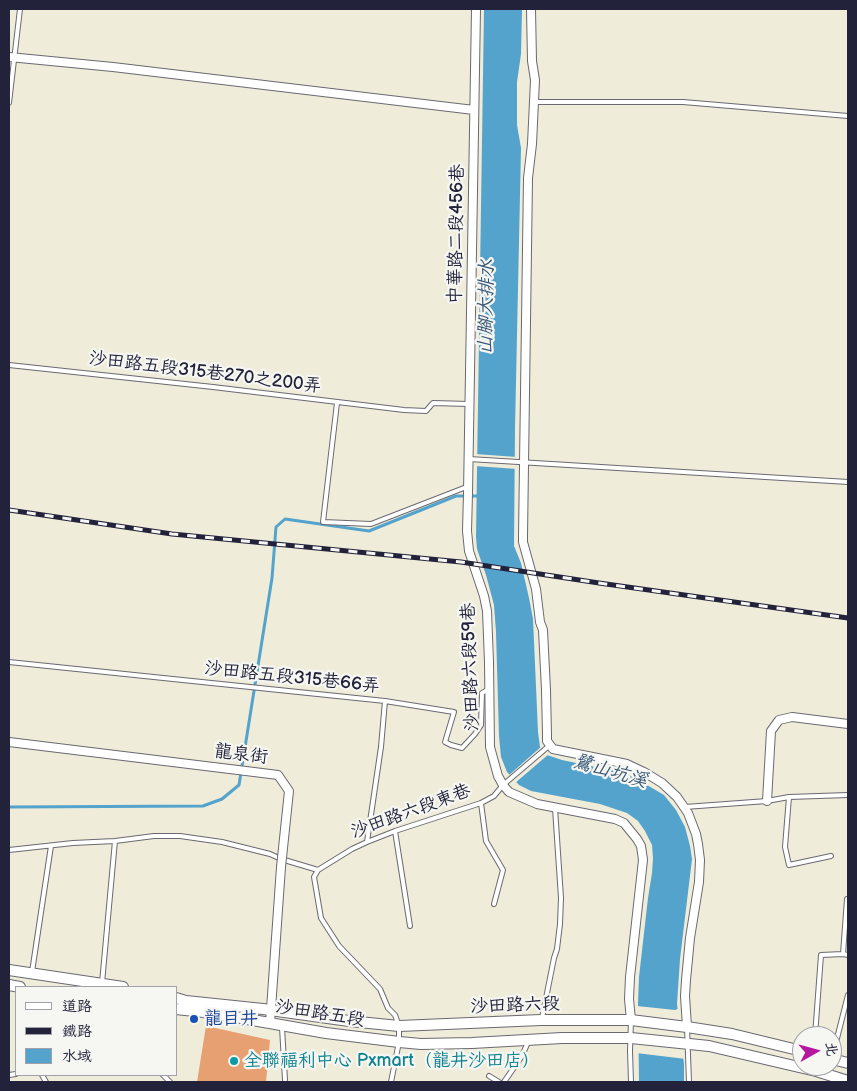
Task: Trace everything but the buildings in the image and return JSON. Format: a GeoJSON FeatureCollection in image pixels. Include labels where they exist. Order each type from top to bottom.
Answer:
{"type":"FeatureCollection","features":[{"type":"Feature","properties":{"kind":"street","name":"中華路二段456巷"},"geometry":{"type":"LineString","coordinates":[[468,459],[476,9]]}},
{"type":"Feature","properties":{"kind":"street"},"geometry":{"type":"LineString","coordinates":[[531,9],[532,62],[535,80],[532,144],[528,178],[523,542],[536,589],[540,622],[543,630],[546,735],[553,749],[627,764],[644,772],[662,783],[685,807],[696,834],[700,860],[699,882],[690,938],[686,980],[685,1027],[732,1034],[792,1049]]}},
{"type":"Feature","properties":{"kind":"street"},"geometry":{"type":"LineString","coordinates":[[11,57],[113,67],[474,110]]}},
{"type":"Feature","properties":{"kind":"street","name":"沙田路六段59巷"},"geometry":{"type":"LineString","coordinates":[[468,459],[467,539],[469,552],[484,596],[486,608],[490,747],[498,776],[503,785]]}},
{"type":"Feature","properties":{"kind":"street"},"geometry":{"type":"LineString","coordinates":[[768,801],[771,731],[780,720],[792,716],[848,724]]}},
{"type":"Feature","properties":{"kind":"street","name":"龍泉街"},"geometry":{"type":"LineString","coordinates":[[9,742],[278,775],[289,791],[280,867],[270,1023]]}},
{"type":"Feature","properties":{"kind":"street"},"geometry":{"type":"LineString","coordinates":[[503,785],[509,792],[529,801],[555,808],[615,819],[624,823],[633,833],[640,846],[643,870],[630,977],[629,999],[631,1020]]}},
{"type":"Feature","properties":{"kind":"street"},"geometry":{"type":"LineString","coordinates":[[9,970],[32,972],[101,986]]}},
{"type":"Feature","properties":{"kind":"street","name":"沙田路五段"},"geometry":{"type":"LineString","coordinates":[[180,1000],[271,1009],[348,1021],[399,1026]]}},
{"type":"Feature","properties":{"kind":"street","name":"沙田路五段"},"geometry":{"type":"LineString","coordinates":[[178,1009],[326,1033],[399,1042]]}},
{"type":"Feature","properties":{"kind":"street","name":"沙田路六段"},"geometry":{"type":"LineString","coordinates":[[399,1026],[541,1020],[631,1020],[685,1027]]}},
{"type":"Feature","properties":{"kind":"street","name":"沙田路六段"},"geometry":{"type":"LineString","coordinates":[[399,1042],[421,1044],[562,1038],[631,1038],[685,1044]]}},
{"type":"Feature","properties":{"kind":"street"},"geometry":{"type":"LineString","coordinates":[[685,1044],[709,1046],[749,1055],[816,1071],[848,1081]]}},
{"type":"Feature","properties":{"kind":"lane"},"geometry":{"type":"LineString","coordinates":[[9,103],[11,57],[20,9]]}},
{"type":"Feature","properties":{"kind":"lane"},"geometry":{"type":"LineString","coordinates":[[534,102],[683,102],[848,116]]}},
{"type":"Feature","properties":{"kind":"lane","name":"沙田路五段315巷270之200弄"},"geometry":{"type":"LineString","coordinates":[[9,365],[337,402],[323,522],[371,524],[468,486]]}},
{"type":"Feature","properties":{"kind":"lane"},"geometry":{"type":"LineString","coordinates":[[337,402],[426,411],[433,403],[469,404]]}},
{"type":"Feature","properties":{"kind":"lane"},"geometry":{"type":"LineString","coordinates":[[468,459],[848,482]]}},
{"type":"Feature","properties":{"kind":"lane","name":"沙田路五段315巷66弄"},"geometry":{"type":"LineString","coordinates":[[9,662],[385,701],[454,712],[445,742],[462,748],[481,725],[482,693],[489,688]]}},
{"type":"Feature","properties":{"kind":"lane"},"geometry":{"type":"LineString","coordinates":[[367,842],[381,746],[385,701]]}},
{"type":"Feature","properties":{"kind":"lane","name":"沙田路六段東巷"},"geometry":{"type":"LineString","coordinates":[[318,870],[352,849],[395,830],[481,803],[494,796],[503,785],[550,745]]}},
{"type":"Feature","properties":{"kind":"lane"},"geometry":{"type":"LineString","coordinates":[[685,807],[768,801],[789,797],[848,796]]}},
{"type":"Feature","properties":{"kind":"lane"},"geometry":{"type":"LineString","coordinates":[[789,797],[784,847],[789,865],[831,856]]}},
{"type":"Feature","properties":{"kind":"lane"},"geometry":{"type":"LineString","coordinates":[[481,803],[486,841],[503,870],[494,904]]}},
{"type":"Feature","properties":{"kind":"lane"},"geometry":{"type":"LineString","coordinates":[[541,1020],[557,949],[560,924],[561,898],[555,808]]}},
{"type":"Feature","properties":{"kind":"lane"},"geometry":{"type":"LineString","coordinates":[[395,830],[410,926]]}},
{"type":"Feature","properties":{"kind":"lane"},"geometry":{"type":"LineString","coordinates":[[9,850],[154,836],[180,836],[214,841],[270,854],[318,870],[314,877],[321,918],[338,946],[380,990],[388,1008],[395,1015],[399,1026],[399,1042],[391,1082]]}},
{"type":"Feature","properties":{"kind":"lane"},"geometry":{"type":"LineString","coordinates":[[101,986],[115,841]]}},
{"type":"Feature","properties":{"kind":"lane"},"geometry":{"type":"LineString","coordinates":[[32,972],[51,846]]}},
{"type":"Feature","properties":{"kind":"lane"},"geometry":{"type":"LineString","coordinates":[[816,1026],[821,955],[846,955],[847,899]]}},
{"type":"Feature","properties":{"kind":"lane"},"geometry":{"type":"LineString","coordinates":[[840,1026],[848,995]]}},
{"type":"Feature","properties":{"kind":"lane"},"geometry":{"type":"LineString","coordinates":[[631,1020],[631,1082]]}},
{"type":"Feature","properties":{"kind":"lane"},"geometry":{"type":"LineString","coordinates":[[282,1025],[285,1080]]}},
{"type":"Feature","properties":{"kind":"lane"},"geometry":{"type":"LineString","coordinates":[[685,1027],[689,1082]]}},
{"type":"Feature","properties":{"kind":"lane"},"geometry":{"type":"LineString","coordinates":[[504,1082],[522,1056],[530,1040]]}},
{"type":"Feature","properties":{"kind":"lane"},"geometry":{"type":"LineString","coordinates":[[489,1076],[499,1082]]}},
{"type":"Feature","properties":{"kind":"water"},"geometry":{"type":"Polygon","coordinates":[[[484,9],[522,9],[521,54],[517,82],[517,125],[521,148],[514,546],[521,563],[533,619],[540,747],[547,755],[562,760],[617,771],[635,778],[664,795],[676,810],[685,827],[692,859],[680,959],[677,1004],[684,1064],[684,1082],[639,1082],[639,977],[653,858],[652,845],[645,831],[638,821],[627,813],[600,804],[531,791],[519,785],[507,772],[501,757],[494,605],[477,549],[476,537],[484,9]]]}},
{"type":"Feature","properties":{"kind":"pier"},"geometry":{"type":"Polygon","coordinates":[[[475,454],[517,457],[517,469],[475,466],[475,454]]]}},
{"type":"Feature","properties":{"kind":"pier"},"geometry":{"type":"Polygon","coordinates":[[[542,746],[549,754],[515,783],[508,776],[542,746]]]}},
{"type":"Feature","properties":{"kind":"pier"},"geometry":{"type":"Polygon","coordinates":[[[635,1004],[637,1006],[675,1010],[680,1008],[686,1059],[636,1053],[635,1004]]]}},
{"type":"Feature","properties":{"kind":"waterway"},"geometry":{"type":"LineString","coordinates":[[9,807],[203,806],[222,799],[239,785],[272,578],[276,527],[285,519],[369,531],[456,496],[480,496]]}},
{"type":"Feature","properties":{"kind":"railway"},"geometry":{"type":"LineString","coordinates":[[9,510],[172,534],[461,562],[848,618]]}},
{"type":"Feature","properties":{"kind":"place","name":"龍目井"},"geometry":{"type":"Point","coordinates":[194,1019]}},
{"type":"Feature","properties":{"kind":"place","name":"全聯福利中心 Pxmart（龍井沙田店）"},"geometry":{"type":"Point","coordinates":[234,1061]}},
{"type":"Feature","properties":{"kind":"water label","name":"山腳大排水"},"geometry":{"type":"Point","coordinates":[487,307]}},
{"type":"Feature","properties":{"kind":"water label","name":"鷺山坑溪"},"geometry":{"type":"Point","coordinates":[610,772]}}]}
